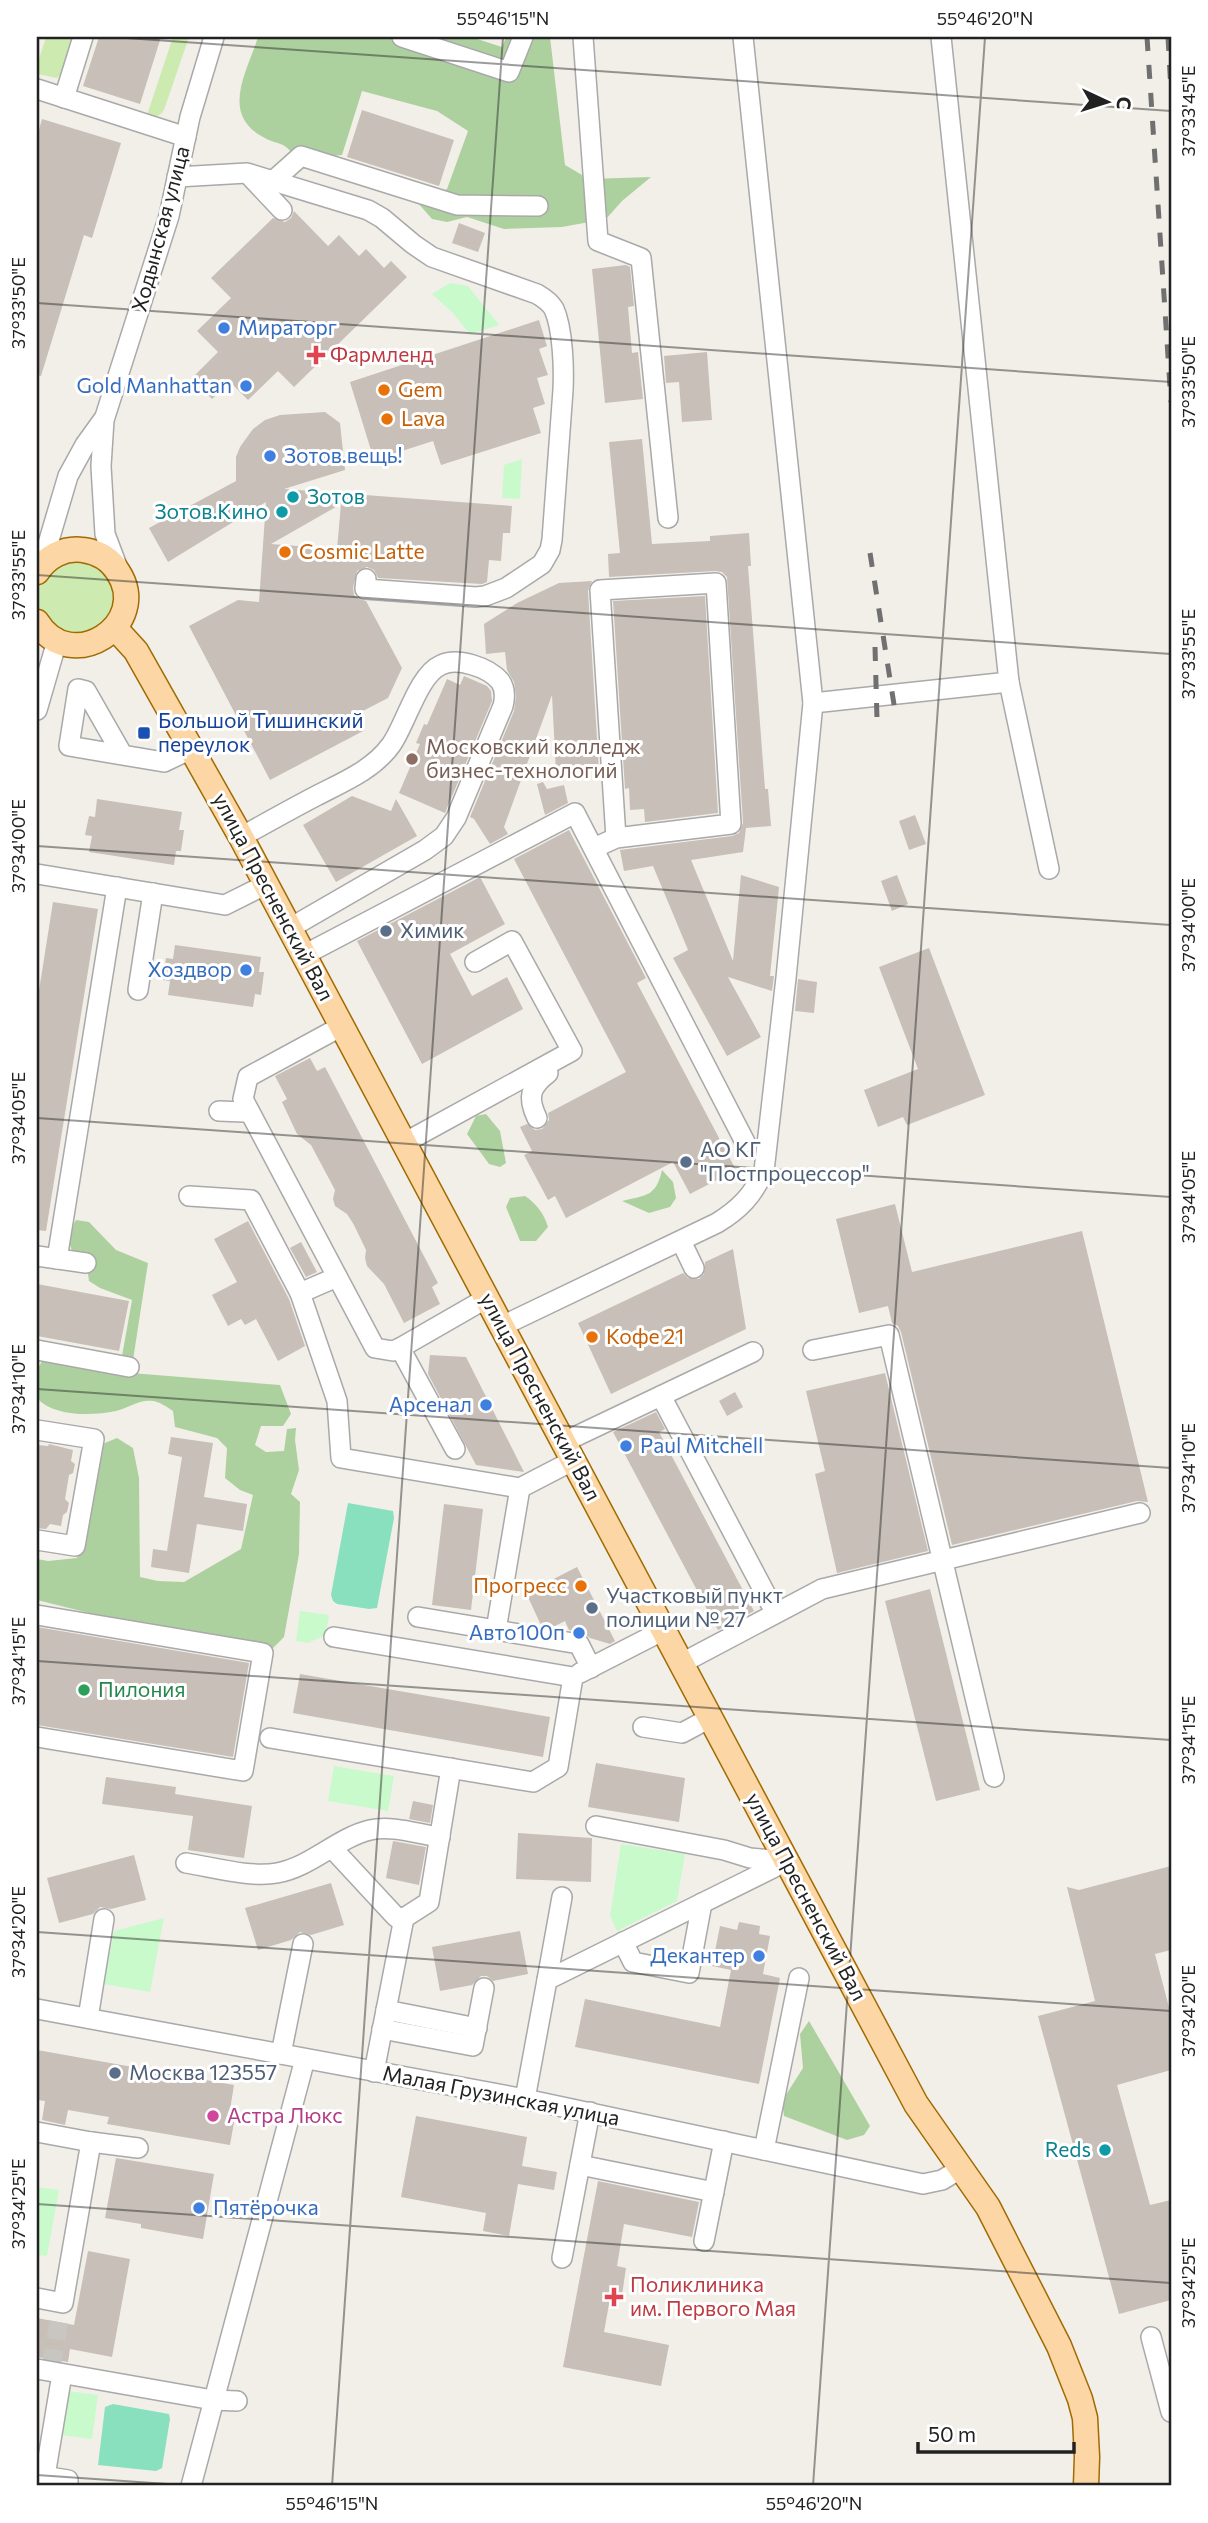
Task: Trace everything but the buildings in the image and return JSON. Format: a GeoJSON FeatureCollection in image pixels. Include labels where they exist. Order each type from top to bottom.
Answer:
{"type":"FeatureCollection","features":[{"type":"Feature","properties":{"kind":"main road"},"geometry":{"type":"LineString","coordinates":[[37,622],[47,635],[57,641],[67,645],[88,644],[107,636],[115,628],[125,608],[124,586],[120,575],[103,556],[91,551],[65,551],[40,568]]}},
{"type":"Feature","properties":{"kind":"main road","name":"улица Пресненский Вал"},"geometry":{"type":"LineString","coordinates":[[115,628],[136,651],[193,748],[267,884],[916,2104],[998,2225],[1059,2346],[1080,2399],[1086,2432],[1086,2486]]}},
{"type":"Feature","properties":{"kind":"street"},"geometry":{"type":"LineString","coordinates":[[64,98],[83,37]]}},
{"type":"Feature","properties":{"kind":"street","name":"Ходынская улица"},"geometry":{"type":"LineString","coordinates":[[120,575],[105,534],[101,466],[104,419],[169,216],[186,137],[214,37]]}},
{"type":"Feature","properties":{"kind":"street"},"geometry":{"type":"LineString","coordinates":[[402,37],[509,72],[523,37]]}},
{"type":"Feature","properties":{"kind":"street"},"geometry":{"type":"LineString","coordinates":[[583,37],[598,241],[641,258],[668,518]]}},
{"type":"Feature","properties":{"kind":"street"},"geometry":{"type":"LineString","coordinates":[[502,1326],[734,1213],[756,1188],[764,1171],[813,703],[743,37]]}},
{"type":"Feature","properties":{"kind":"street"},"geometry":{"type":"LineString","coordinates":[[941,37],[1009,682],[1049,869]]}},
{"type":"Feature","properties":{"kind":"street"},"geometry":{"type":"LineString","coordinates":[[37,89],[186,137]]}},
{"type":"Feature","properties":{"kind":"street"},"geometry":{"type":"LineString","coordinates":[[273,181],[301,156],[457,205],[538,205]]}},
{"type":"Feature","properties":{"kind":"street"},"geometry":{"type":"LineString","coordinates":[[177,177],[247,173],[369,209],[432,257],[537,294],[546,299],[554,310],[563,390],[552,540],[542,564],[506,588],[476,597],[365,589],[366,579]]}},
{"type":"Feature","properties":{"kind":"street"},"geometry":{"type":"LineString","coordinates":[[247,173],[282,210]]}},
{"type":"Feature","properties":{"kind":"street","name":"Ходынская улица"},"geometry":{"type":"LineString","coordinates":[[40,568],[68,476],[85,445],[104,419]]}},
{"type":"Feature","properties":{"kind":"street"},"geometry":{"type":"LineString","coordinates":[[594,848],[616,838],[731,824],[716,583],[600,590],[616,838]]}},
{"type":"Feature","properties":{"kind":"street"},"geometry":{"type":"LineString","coordinates":[[37,710],[57,641]]}},
{"type":"Feature","properties":{"kind":"street"},"geometry":{"type":"LineString","coordinates":[[241,837],[351,777],[380,758],[403,727],[424,681],[431,671],[442,664],[453,661],[466,663],[499,680],[505,698],[503,706],[456,818],[444,835],[425,850],[290,928]]}},
{"type":"Feature","properties":{"kind":"street"},"geometry":{"type":"LineString","coordinates":[[813,703],[1009,682]]}},
{"type":"Feature","properties":{"kind":"street"},"geometry":{"type":"LineString","coordinates":[[122,754],[164,762],[193,748]]}},
{"type":"Feature","properties":{"kind":"street"},"geometry":{"type":"LineString","coordinates":[[304,955],[575,813],[745,1142]]}},
{"type":"Feature","properties":{"kind":"street"},"geometry":{"type":"LineString","coordinates":[[37,874],[225,905],[267,884]]}},
{"type":"Feature","properties":{"kind":"street"},"geometry":{"type":"LineString","coordinates":[[57,1259],[117,887]]}},
{"type":"Feature","properties":{"kind":"street"},"geometry":{"type":"LineString","coordinates":[[138,990],[153,893]]}},
{"type":"Feature","properties":{"kind":"street"},"geometry":{"type":"LineString","coordinates":[[404,1143],[572,1051],[512,942],[475,962]]}},
{"type":"Feature","properties":{"kind":"street"},"geometry":{"type":"LineString","coordinates":[[342,1026],[248,1077],[243,1099],[337,1277],[375,1348],[393,1351],[487,1298]]}},
{"type":"Feature","properties":{"kind":"street"},"geometry":{"type":"LineString","coordinates":[[537,1118],[530,1097],[535,1083],[548,1073],[544,1066]]}},
{"type":"Feature","properties":{"kind":"street"},"geometry":{"type":"LineString","coordinates":[[219,1111],[248,1110]]}},
{"type":"Feature","properties":{"kind":"street"},"geometry":{"type":"LineString","coordinates":[[189,1196],[251,1200],[300,1293],[337,1401],[341,1458],[520,1488]]}},
{"type":"Feature","properties":{"kind":"street"},"geometry":{"type":"LineString","coordinates":[[681,1241],[694,1268]]}},
{"type":"Feature","properties":{"kind":"street"},"geometry":{"type":"LineString","coordinates":[[37,1256],[86,1263]]}},
{"type":"Feature","properties":{"kind":"street"},"geometry":{"type":"LineString","coordinates":[[300,1293],[337,1277]]}},
{"type":"Feature","properties":{"kind":"street"},"geometry":{"type":"LineString","coordinates":[[813,1350],[889,1335],[994,1777]]}},
{"type":"Feature","properties":{"kind":"street"},"geometry":{"type":"LineString","coordinates":[[400,1348],[455,1449]]}},
{"type":"Feature","properties":{"kind":"street"},"geometry":{"type":"LineString","coordinates":[[37,1350],[129,1367]]}},
{"type":"Feature","properties":{"kind":"street"},"geometry":{"type":"LineString","coordinates":[[496,1630],[520,1488],[569,1451],[661,1396],[753,1352]]}},
{"type":"Feature","properties":{"kind":"street"},"geometry":{"type":"LineString","coordinates":[[661,1396],[775,1612]]}},
{"type":"Feature","properties":{"kind":"street"},"geometry":{"type":"LineString","coordinates":[[37,1430],[94,1440],[75,1546],[37,1540]]}},
{"type":"Feature","properties":{"kind":"street"},"geometry":{"type":"LineString","coordinates":[[682,1663],[822,1588],[1140,1513]]}},
{"type":"Feature","properties":{"kind":"street"},"geometry":{"type":"LineString","coordinates":[[37,1615],[263,1653],[243,1771],[37,1737]]}},
{"type":"Feature","properties":{"kind":"street"},"geometry":{"type":"LineString","coordinates":[[418,1617],[579,1644],[591,1668]]}},
{"type":"Feature","properties":{"kind":"street"},"geometry":{"type":"LineString","coordinates":[[334,1637],[573,1677],[664,1630]]}},
{"type":"Feature","properties":{"kind":"street"},"geometry":{"type":"LineString","coordinates":[[270,1738],[533,1782],[558,1767],[573,1677]]}},
{"type":"Feature","properties":{"kind":"street"},"geometry":{"type":"LineString","coordinates":[[643,1727],[682,1733],[710,1718]]}},
{"type":"Feature","properties":{"kind":"street"},"geometry":{"type":"LineString","coordinates":[[374,2071],[404,1918],[429,1902],[451,1769]]}},
{"type":"Feature","properties":{"kind":"street"},"geometry":{"type":"LineString","coordinates":[[596,1826],[724,1850],[750,1858],[787,1861]]}},
{"type":"Feature","properties":{"kind":"street"},"geometry":{"type":"LineString","coordinates":[[186,1863],[276,1874],[290,1870],[372,1829],[440,1837]]}},
{"type":"Feature","properties":{"kind":"street"},"geometry":{"type":"LineString","coordinates":[[332,1849],[396,1916],[404,1918]]}},
{"type":"Feature","properties":{"kind":"street"},"geometry":{"type":"LineString","coordinates":[[547,1980],[787,1861]]}},
{"type":"Feature","properties":{"kind":"street"},"geometry":{"type":"LineString","coordinates":[[525,2099],[562,1897]]}},
{"type":"Feature","properties":{"kind":"street"},"geometry":{"type":"LineString","coordinates":[[623,1942],[633,1962],[689,1973],[702,1903]]}},
{"type":"Feature","properties":{"kind":"street"},"geometry":{"type":"LineString","coordinates":[[88,2018],[104,1919]]}},
{"type":"Feature","properties":{"kind":"street"},"geometry":{"type":"LineString","coordinates":[[281,2054],[303,1944]]}},
{"type":"Feature","properties":{"kind":"street"},"geometry":{"type":"LineString","coordinates":[[764,2150],[799,1979]]}},
{"type":"Feature","properties":{"kind":"street"},"geometry":{"type":"LineString","coordinates":[[384,2019],[477,2028],[484,1988]]}},
{"type":"Feature","properties":{"kind":"street","name":"Малая Грузинская улица"},"geometry":{"type":"LineString","coordinates":[[37,2009],[525,2099],[923,2184],[942,2180],[960,2169]]}},
{"type":"Feature","properties":{"kind":"street"},"geometry":{"type":"LineString","coordinates":[[191,2486],[305,2059]]}},
{"type":"Feature","properties":{"kind":"street"},"geometry":{"type":"LineString","coordinates":[[562,2258],[590,2112]]}},
{"type":"Feature","properties":{"kind":"street"},"geometry":{"type":"LineString","coordinates":[[37,2133],[138,2148]]}},
{"type":"Feature","properties":{"kind":"street"},"geometry":{"type":"LineString","coordinates":[[704,2241],[724,2141]]}},
{"type":"Feature","properties":{"kind":"street"},"geometry":{"type":"LineString","coordinates":[[37,2298],[61,2312],[91,2142]]}},
{"type":"Feature","properties":{"kind":"street"},"geometry":{"type":"LineString","coordinates":[[580,2165],[714,2192]]}},
{"type":"Feature","properties":{"kind":"street"},"geometry":{"type":"LineString","coordinates":[[1151,2337],[1171,2412]]}},
{"type":"Feature","properties":{"kind":"street"},"geometry":{"type":"LineString","coordinates":[[68,2486],[68,2480],[41,2475],[50,2371],[213,2400],[237,2401]]}},
{"type":"Feature","properties":{"kind":"green space"},"geometry":{"type":"Polygon","coordinates":[[[46,37],[74,37],[63,72],[57,78],[37,74],[37,58],[39,59],[46,37]]]}},
{"type":"Feature","properties":{"kind":"green space"},"geometry":{"type":"Polygon","coordinates":[[[173,37],[189,37],[164,110],[157,116],[147,115],[173,37]]]}},
{"type":"Feature","properties":{"kind":"green space"},"geometry":{"type":"Polygon","coordinates":[[[258,37],[471,37],[502,47],[506,37],[550,37],[565,165],[589,179],[651,177],[622,201],[606,219],[562,227],[504,229],[467,217],[447,222],[432,219],[417,202],[447,189],[468,131],[437,111],[362,91],[342,155],[324,157],[304,169],[286,147],[250,128],[243,117],[240,92],[258,37]]]}},
{"type":"Feature","properties":{"kind":"green space"},"geometry":{"type":"Polygon","coordinates":[[[450,283],[468,286],[499,325],[470,334],[452,312],[432,294],[450,283]]]}},
{"type":"Feature","properties":{"kind":"green space"},"geometry":{"type":"Polygon","coordinates":[[[522,459],[520,499],[502,498],[504,465],[522,459]]]}},
{"type":"Feature","properties":{"kind":"green space"},"geometry":{"type":"Polygon","coordinates":[[[90,558],[115,582],[114,616],[76,639],[39,614],[36,598],[38,585],[55,562],[90,558]]]}},
{"type":"Feature","properties":{"kind":"green space"},"geometry":{"type":"Polygon","coordinates":[[[486,1114],[500,1131],[506,1163],[500,1167],[489,1164],[467,1134],[476,1116],[486,1114]]]}},
{"type":"Feature","properties":{"kind":"green space"},"geometry":{"type":"Polygon","coordinates":[[[662,1170],[673,1182],[676,1198],[670,1207],[649,1213],[622,1201],[644,1196],[653,1190],[662,1170]]]}},
{"type":"Feature","properties":{"kind":"green space"},"geometry":{"type":"Polygon","coordinates":[[[525,1196],[540,1210],[548,1227],[536,1241],[520,1241],[506,1207],[510,1198],[525,1196]]]}},
{"type":"Feature","properties":{"kind":"green space"},"geometry":{"type":"Polygon","coordinates":[[[76,1220],[89,1222],[116,1250],[148,1263],[131,1373],[280,1385],[291,1414],[283,1426],[261,1426],[255,1445],[266,1452],[284,1451],[287,1429],[296,1428],[299,1470],[291,1494],[300,1502],[299,1554],[284,1637],[270,1651],[113,1619],[37,1600],[37,1559],[48,1561],[77,1558],[86,1536],[100,1445],[117,1438],[133,1448],[139,1478],[140,1577],[184,1582],[241,1549],[253,1495],[240,1490],[225,1478],[227,1448],[217,1438],[175,1427],[173,1411],[161,1404],[143,1401],[116,1411],[74,1414],[53,1409],[37,1398],[37,1370],[42,1361],[122,1356],[132,1300],[89,1281],[86,1260],[72,1251],[67,1236],[76,1220]]]}},
{"type":"Feature","properties":{"kind":"green space"},"geometry":{"type":"Polygon","coordinates":[[[348,1503],[393,1511],[394,1518],[377,1608],[337,1604],[331,1595],[348,1503]]]}},
{"type":"Feature","properties":{"kind":"green space"},"geometry":{"type":"Polygon","coordinates":[[[300,1611],[329,1615],[326,1635],[308,1643],[296,1641],[300,1611]]]}},
{"type":"Feature","properties":{"kind":"green space"},"geometry":{"type":"Polygon","coordinates":[[[334,1766],[394,1776],[388,1811],[328,1801],[334,1766]]]}},
{"type":"Feature","properties":{"kind":"green space"},"geometry":{"type":"Polygon","coordinates":[[[621,1844],[685,1854],[677,1901],[617,1931],[610,1916],[621,1844]]]}},
{"type":"Feature","properties":{"kind":"green space"},"geometry":{"type":"Polygon","coordinates":[[[164,1918],[150,1992],[104,1984],[114,1931],[164,1918]]]}},
{"type":"Feature","properties":{"kind":"green space"},"geometry":{"type":"Polygon","coordinates":[[[809,2021],[870,2126],[864,2135],[847,2140],[784,2116],[782,2101],[803,2068],[800,2034],[809,2021]]]}},
{"type":"Feature","properties":{"kind":"green space"},"geometry":{"type":"Polygon","coordinates":[[[37,2187],[59,2190],[47,2256],[37,2255],[37,2187]]]}},
{"type":"Feature","properties":{"kind":"green space"},"geometry":{"type":"Polygon","coordinates":[[[67,2391],[98,2395],[92,2439],[61,2435],[67,2391]]]}},
{"type":"Feature","properties":{"kind":"green space"},"geometry":{"type":"Polygon","coordinates":[[[113,2404],[169,2414],[162,2468],[156,2471],[98,2465],[105,2407],[113,2404]]]}},
{"type":"Feature","properties":{"kind":"tunnel"},"geometry":{"type":"LineString","coordinates":[[51,2368],[59,2322]]}},
{"type":"Feature","properties":{"kind":"railway"},"geometry":{"type":"LineString","coordinates":[[1147,37],[1171,402]]}},
{"type":"Feature","properties":{"kind":"railway"},"geometry":{"type":"LineString","coordinates":[[1168,37],[1171,91]]}},
{"type":"Feature","properties":{"kind":"railway"},"geometry":{"type":"LineString","coordinates":[[870,553],[896,717]]}},
{"type":"Feature","properties":{"kind":"railway"},"geometry":{"type":"LineString","coordinates":[[875,647],[877,719]]}},
{"type":"Feature","properties":{"kind":"place","name":"Мираторг"},"geometry":{"type":"Point","coordinates":[224,328]}},
{"type":"Feature","properties":{"kind":"place","name":"Фармленд"},"geometry":{"type":"Point","coordinates":[316,355]}},
{"type":"Feature","properties":{"kind":"place","name":"Gold Manhattan"},"geometry":{"type":"Point","coordinates":[246,386]}},
{"type":"Feature","properties":{"kind":"place","name":"Gem"},"geometry":{"type":"Point","coordinates":[384,390]}},
{"type":"Feature","properties":{"kind":"place","name":"Lava"},"geometry":{"type":"Point","coordinates":[387,419]}},
{"type":"Feature","properties":{"kind":"place","name":"Зотов.вещь!"},"geometry":{"type":"Point","coordinates":[270,456]}},
{"type":"Feature","properties":{"kind":"place","name":"Зотов"},"geometry":{"type":"Point","coordinates":[293,497]}},
{"type":"Feature","properties":{"kind":"place","name":"Зотов.Кино"},"geometry":{"type":"Point","coordinates":[282,512]}},
{"type":"Feature","properties":{"kind":"place","name":"Cosmic Latte"},"geometry":{"type":"Point","coordinates":[285,552]}},
{"type":"Feature","properties":{"kind":"place","name":"Большой Тишинский переулок"},"geometry":{"type":"Point","coordinates":[144,733]}},
{"type":"Feature","properties":{"kind":"place","name":"Московский колледж бизнес-технологий"},"geometry":{"type":"Point","coordinates":[412,759]}},
{"type":"Feature","properties":{"kind":"place","name":"Химик"},"geometry":{"type":"Point","coordinates":[386,931]}},
{"type":"Feature","properties":{"kind":"place","name":"Хоздвор"},"geometry":{"type":"Point","coordinates":[246,970]}},
{"type":"Feature","properties":{"kind":"place","name":"АО КГ \"Постпроцессор\""},"geometry":{"type":"Point","coordinates":[686,1162]}},
{"type":"Feature","properties":{"kind":"place","name":"Кофе 21"},"geometry":{"type":"Point","coordinates":[592,1337]}},
{"type":"Feature","properties":{"kind":"place","name":"Арсенал"},"geometry":{"type":"Point","coordinates":[486,1405]}},
{"type":"Feature","properties":{"kind":"place","name":"Paul Mitchell"},"geometry":{"type":"Point","coordinates":[626,1446]}},
{"type":"Feature","properties":{"kind":"place","name":"Прогресс"},"geometry":{"type":"Point","coordinates":[581,1586]}},
{"type":"Feature","properties":{"kind":"place","name":"Участковый пункт полиции № 27"},"geometry":{"type":"Point","coordinates":[592,1608]}},
{"type":"Feature","properties":{"kind":"place","name":"Авто100п"},"geometry":{"type":"Point","coordinates":[579,1633]}},
{"type":"Feature","properties":{"kind":"place","name":"Пилония"},"geometry":{"type":"Point","coordinates":[84,1690]}},
{"type":"Feature","properties":{"kind":"place","name":"Декантер"},"geometry":{"type":"Point","coordinates":[759,1956]}},
{"type":"Feature","properties":{"kind":"place","name":"Москва 123557"},"geometry":{"type":"Point","coordinates":[115,2073]}},
{"type":"Feature","properties":{"kind":"place","name":"Астра Люкс"},"geometry":{"type":"Point","coordinates":[213,2116]}},
{"type":"Feature","properties":{"kind":"place","name":"Reds"},"geometry":{"type":"Point","coordinates":[1105,2150]}},
{"type":"Feature","properties":{"kind":"place","name":"Пятёрочка"},"geometry":{"type":"Point","coordinates":[199,2208]}},
{"type":"Feature","properties":{"kind":"place","name":"Поликлиника им. Первого Мая"},"geometry":{"type":"Point","coordinates":[614,2297]}}]}
